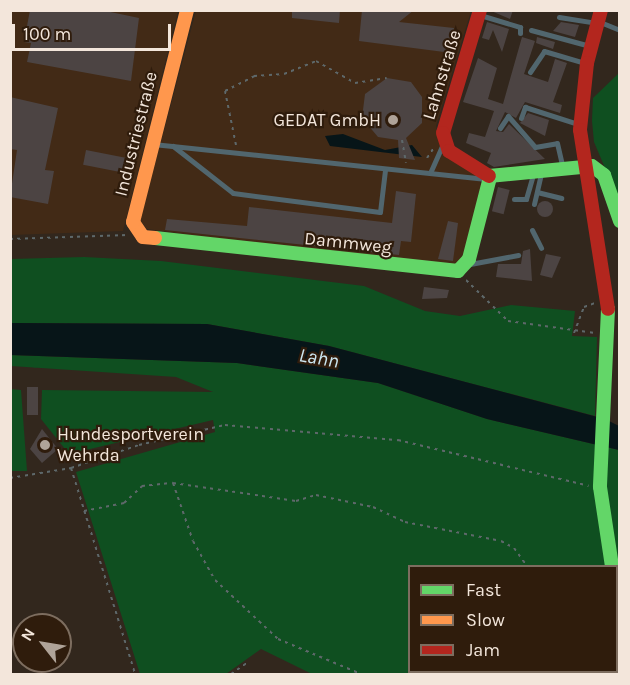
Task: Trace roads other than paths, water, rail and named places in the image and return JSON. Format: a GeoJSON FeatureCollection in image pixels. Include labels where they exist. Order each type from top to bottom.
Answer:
{"type":"FeatureCollection","features":[{"type":"Feature","properties":{"kind":"street","name":"Industriestraße"},"geometry":{"type":"LineString","coordinates":[[136,232],[133,222],[187,10]]}},
{"type":"Feature","properties":{"kind":"street","name":"Lahnstraße"},"geometry":{"type":"LineString","coordinates":[[479,12],[444,142],[490,177]]}},
{"type":"Feature","properties":{"kind":"street"},"geometry":{"type":"LineString","coordinates":[[599,19],[587,63],[580,124],[583,165],[608,311],[600,480],[612,565]]}},
{"type":"Feature","properties":{"kind":"street"},"geometry":{"type":"LineString","coordinates":[[462,267],[490,177],[537,173],[583,165],[604,175],[620,220]]}},
{"type":"Feature","properties":{"kind":"street","name":"Dammweg"},"geometry":{"type":"LineString","coordinates":[[136,232],[147,239],[462,267]]}},
{"type":"Feature","properties":{"kind":"lane"},"geometry":{"type":"LineString","coordinates":[[479,12],[520,27],[520,33]]}},
{"type":"Feature","properties":{"kind":"lane"},"geometry":{"type":"LineString","coordinates":[[559,17],[599,19],[620,30]]}},
{"type":"Feature","properties":{"kind":"lane"},"geometry":{"type":"LineString","coordinates":[[531,30],[591,47]]}},
{"type":"Feature","properties":{"kind":"lane"},"geometry":{"type":"LineString","coordinates":[[530,72],[544,51],[587,63]]}},
{"type":"Feature","properties":{"kind":"lane"},"geometry":{"type":"LineString","coordinates":[[521,118],[525,107],[580,124]]}},
{"type":"Feature","properties":{"kind":"lane"},"geometry":{"type":"LineString","coordinates":[[500,128],[508,116],[535,147],[557,143],[563,169]]}},
{"type":"Feature","properties":{"kind":"lane"},"geometry":{"type":"LineString","coordinates":[[430,173],[444,142]]}},
{"type":"Feature","properties":{"kind":"lane"},"geometry":{"type":"LineString","coordinates":[[152,144],[385,170],[490,177]]}},
{"type":"Feature","properties":{"kind":"lane"},"geometry":{"type":"LineString","coordinates":[[173,147],[233,193],[380,212],[385,170]]}},
{"type":"Feature","properties":{"kind":"lane"},"geometry":{"type":"LineString","coordinates":[[534,204],[537,192],[537,173]]}},
{"type":"Feature","properties":{"kind":"lane"},"geometry":{"type":"LineString","coordinates":[[514,200],[526,200],[537,173]]}},
{"type":"Feature","properties":{"kind":"lane"},"geometry":{"type":"LineString","coordinates":[[537,192],[561,198]]}},
{"type":"Feature","properties":{"kind":"lane"},"geometry":{"type":"LineString","coordinates":[[532,230],[541,248]]}},
{"type":"Feature","properties":{"kind":"lane"},"geometry":{"type":"LineString","coordinates":[[462,267],[518,255]]}},
{"type":"Feature","properties":{"kind":"water"},"geometry":{"type":"Polygon","coordinates":[[[343,134],[385,150],[412,145],[422,157],[330,146],[325,136],[343,134]]]}},
{"type":"Feature","properties":{"kind":"water","name":"Lahn"},"geometry":{"type":"Polygon","coordinates":[[[10,323],[207,324],[329,346],[605,419],[619,426],[619,450],[487,419],[378,383],[237,363],[11,355],[10,323]]]}},
{"type":"Feature","properties":{"kind":"place","name":"GEDAT GmbH"},"geometry":{"type":"Point","coordinates":[393,120]}},
{"type":"Feature","properties":{"kind":"place","name":"Hundesportverein Wehrda"},"geometry":{"type":"Point","coordinates":[45,445]}}]}
